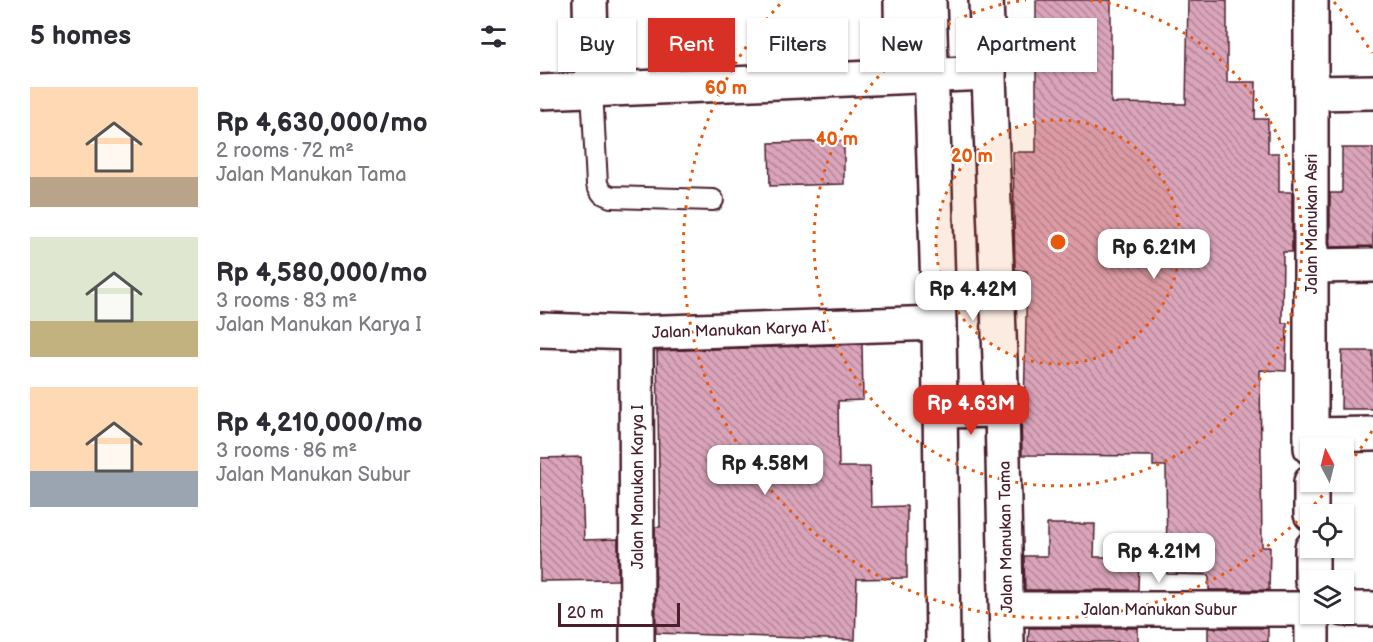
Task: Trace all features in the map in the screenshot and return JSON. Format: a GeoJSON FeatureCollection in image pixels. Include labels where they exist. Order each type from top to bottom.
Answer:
{"type":"FeatureCollection","features":[{"type":"Feature","properties":{"kind":"street"},"geometry":{"type":"LineString","coordinates":[[590,0],[592,90]]}},
{"type":"Feature","properties":{"kind":"street"},"geometry":{"type":"LineString","coordinates":[[901,0],[917,75],[939,323],[943,642]]}},
{"type":"Feature","properties":{"kind":"street"},"geometry":{"type":"LineString","coordinates":[[917,75],[929,0]]}},
{"type":"Feature","properties":{"kind":"street","name":"Jalan Manukan Tama"},"geometry":{"type":"LineString","coordinates":[[986,0],[1002,410],[1007,642]]}},
{"type":"Feature","properties":{"kind":"street","name":"Jalan Manukan Asri"},"geometry":{"type":"LineString","coordinates":[[1311,0],[1311,438]]}},
{"type":"Feature","properties":{"kind":"street"},"geometry":{"type":"LineString","coordinates":[[540,92],[917,75],[989,74]]}},
{"type":"Feature","properties":{"kind":"street"},"geometry":{"type":"LineString","coordinates":[[1311,93],[1373,92]]}},
{"type":"Feature","properties":{"kind":"street"},"geometry":{"type":"LineString","coordinates":[[1312,266],[1373,266]]}},
{"type":"Feature","properties":{"kind":"street","name":"Jalan Manukan Karya AI"},"geometry":{"type":"LineString","coordinates":[[540,330],[636,333],[939,323]]}},
{"type":"Feature","properties":{"kind":"street","name":"Jalan Manukan Karya I"},"geometry":{"type":"LineString","coordinates":[[636,333],[637,642]]}},
{"type":"Feature","properties":{"kind":"street"},"geometry":{"type":"LineString","coordinates":[[939,411],[1002,410]]}},
{"type":"Feature","properties":{"kind":"street"},"geometry":{"type":"LineString","coordinates":[[1342,438],[1373,434]]}},
{"type":"Feature","properties":{"kind":"street","name":"Jalan Manukan Subur"},"geometry":{"type":"LineString","coordinates":[[1007,609],[1300,611]]}},
{"type":"Feature","properties":{"kind":"street"},"geometry":{"type":"LineString","coordinates":[[1354,609],[1373,609]]}},
{"type":"Feature","properties":{"kind":"street"},"geometry":{"type":"LineString","coordinates":[[1311,624],[1312,642]]}},
{"type":"Feature","properties":{"kind":"lane"},"geometry":{"type":"LineString","coordinates":[[592,90],[597,184],[602,193],[611,197],[712,201]]}},
{"type":"Feature","properties":{"kind":"building"},"geometry":{"type":"Polygon","coordinates":[[[1036,0],[1111,0],[1111,103],[1186,104],[1188,0],[1227,0],[1227,82],[1256,82],[1255,119],[1268,119],[1268,153],[1279,153],[1279,192],[1292,192],[1292,252],[1283,252],[1282,323],[1287,323],[1286,371],[1260,370],[1262,547],[1270,547],[1269,590],[1209,590],[1209,575],[1167,574],[1166,466],[1153,466],[1153,456],[1022,455],[1021,412],[1024,412],[1027,271],[1015,270],[1013,152],[1036,152],[1036,72],[1097,72],[1097,18],[1036,18],[1036,0]]]}},
{"type":"Feature","properties":{"kind":"building"},"geometry":{"type":"Polygon","coordinates":[[[844,141],[844,184],[770,186],[769,143],[844,141]]]}},
{"type":"Feature","properties":{"kind":"building"},"geometry":{"type":"Polygon","coordinates":[[[1342,148],[1373,148],[1373,246],[1330,247],[1330,193],[1342,193],[1342,148]]]}},
{"type":"Feature","properties":{"kind":"building"},"geometry":{"type":"Polygon","coordinates":[[[862,344],[863,400],[838,401],[839,467],[870,467],[871,507],[907,506],[907,578],[857,579],[855,640],[656,633],[655,527],[660,527],[657,351],[862,344]]]}},
{"type":"Feature","properties":{"kind":"building"},"geometry":{"type":"Polygon","coordinates":[[[1342,351],[1373,351],[1373,409],[1341,409],[1342,351]]]}},
{"type":"Feature","properties":{"kind":"building"},"geometry":{"type":"Polygon","coordinates":[[[581,457],[584,540],[618,539],[618,580],[540,581],[540,458],[581,457]]]}},
{"type":"Feature","properties":{"kind":"building"},"geometry":{"type":"Polygon","coordinates":[[[1047,524],[1095,524],[1094,557],[1139,557],[1138,590],[1025,590],[1024,556],[1047,556],[1047,524]]]}},
{"type":"Feature","properties":{"kind":"building"},"geometry":{"type":"Polygon","coordinates":[[[1029,628],[1138,628],[1138,642],[1028,642],[1029,628]]]}},
{"type":"Feature","properties":{"kind":"building"},"geometry":{"type":"Polygon","coordinates":[[[1208,628],[1268,628],[1268,642],[1208,642],[1208,628]]]}}]}
